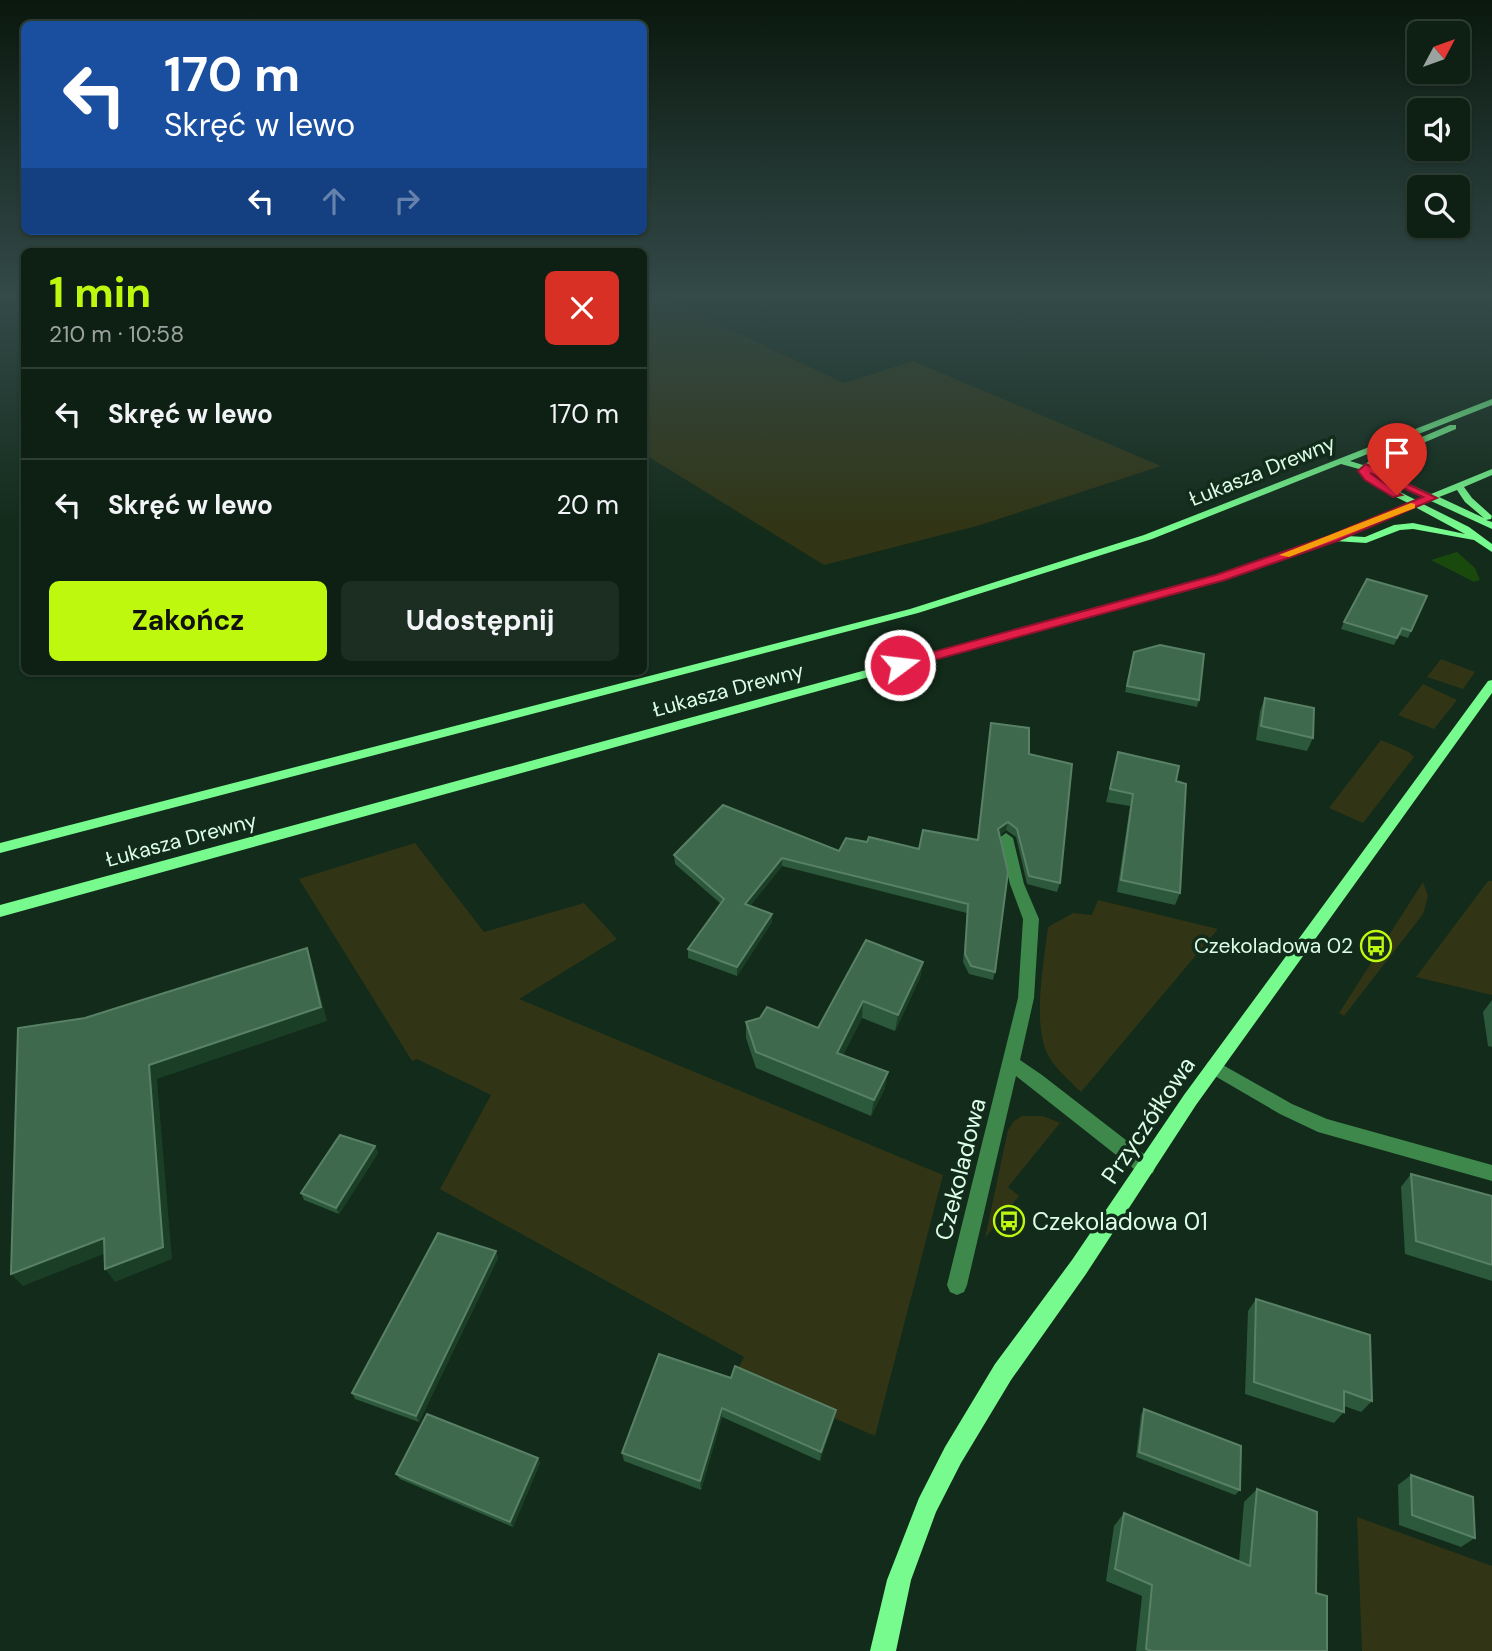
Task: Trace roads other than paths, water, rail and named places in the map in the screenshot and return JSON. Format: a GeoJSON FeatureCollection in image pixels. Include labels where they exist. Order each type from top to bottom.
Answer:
{"type":"FeatureCollection","features":[{"type":"Feature","properties":{"kind":"main road","name":"Łukasza Drewny"},"geometry":{"type":"LineString","coordinates":[[0,848],[914,611],[1148,537],[1492,402]]}},
{"type":"Feature","properties":{"kind":"main road"},"geometry":{"type":"LineString","coordinates":[[1488,546],[1465,528],[1368,478],[1363,471],[1385,456],[1492,411]]}},
{"type":"Feature","properties":{"kind":"main road"},"geometry":{"type":"LineString","coordinates":[[1341,462],[1366,467],[1492,526]]}},
{"type":"Feature","properties":{"kind":"main road"},"geometry":{"type":"LineString","coordinates":[[1492,472],[1460,486],[1468,500],[1492,520]]}},
{"type":"Feature","properties":{"kind":"main road","name":"Łukasza Drewny"},"geometry":{"type":"LineString","coordinates":[[0,911],[1207,581],[1333,538],[1460,486]]}},
{"type":"Feature","properties":{"kind":"main road"},"geometry":{"type":"LineString","coordinates":[[1333,538],[1366,540],[1398,527],[1413,526],[1452,533],[1488,546]]}},
{"type":"Feature","properties":{"kind":"main road","name":"Przyczółkowa"},"geometry":{"type":"LineString","coordinates":[[883,1651],[898,1580],[927,1506],[953,1455],[1003,1372],[1079,1267],[1214,1067],[1492,684]]}},
{"type":"Feature","properties":{"kind":"street","name":"Czekoladowa"},"geometry":{"type":"LineString","coordinates":[[957,1285],[1026,998],[1031,919],[1017,884],[1006,838]]}},
{"type":"Feature","properties":{"kind":"street"},"geometry":{"type":"LineString","coordinates":[[1011,1064],[1036,1080],[1146,1167]]}},
{"type":"Feature","properties":{"kind":"street"},"geometry":{"type":"LineString","coordinates":[[1214,1067],[1286,1109],[1324,1126],[1492,1173]]}},
{"type":"Feature","properties":{"kind":"place","name":"Czekoladowa 02"},"geometry":{"type":"Point","coordinates":[1376,946]}},
{"type":"Feature","properties":{"kind":"place","name":"Czekoladowa 01"},"geometry":{"type":"Point","coordinates":[1009,1221]}}]}
